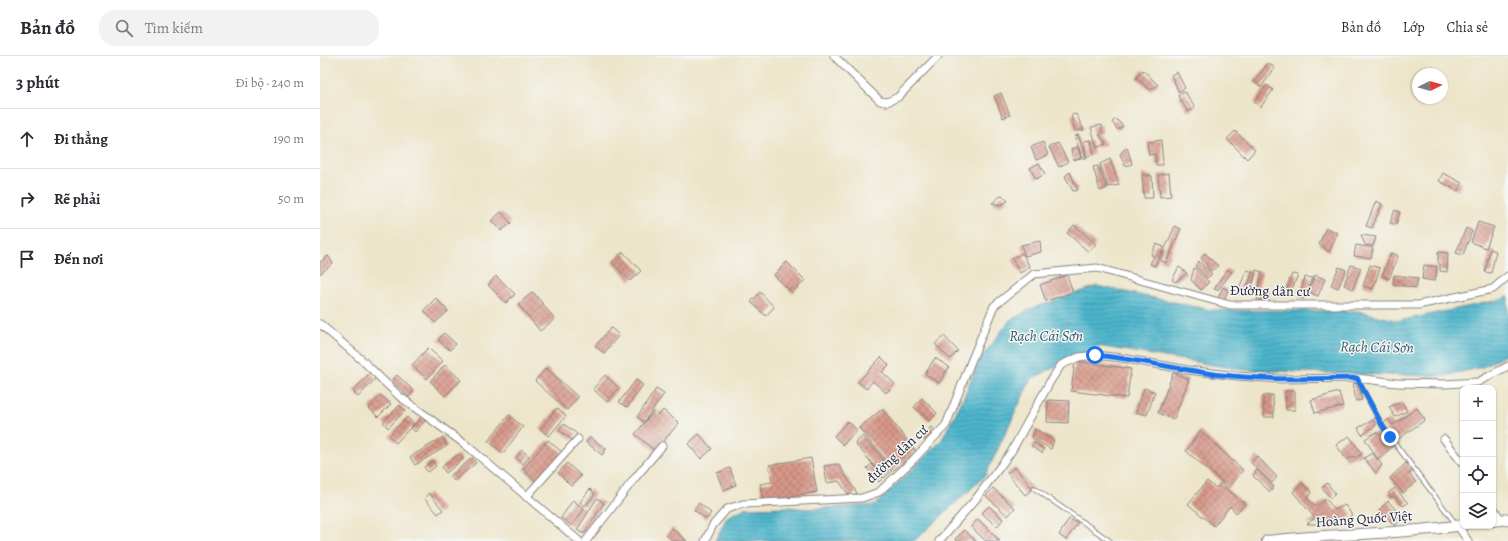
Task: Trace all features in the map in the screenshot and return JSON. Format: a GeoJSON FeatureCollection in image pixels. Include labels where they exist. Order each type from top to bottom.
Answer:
{"type":"FeatureCollection","features":[{"type":"Feature","properties":{"kind":"street"},"geometry":{"type":"LineString","coordinates":[[834,56],[880,101],[887,102],[898,97],[938,56]]}},
{"type":"Feature","properties":{"kind":"street","name":"Đường dân cư"},"geometry":{"type":"LineString","coordinates":[[994,306],[1034,274],[1097,268],[1230,305],[1418,305],[1493,289],[1508,276]]}},
{"type":"Feature","properties":{"kind":"street","name":"đường dân cư"},"geometry":{"type":"LineString","coordinates":[[705,541],[713,525],[727,509],[743,504],[862,498],[879,492],[913,460],[946,425],[994,306]]}},
{"type":"Feature","properties":{"kind":"street"},"geometry":{"type":"LineString","coordinates":[[320,324],[362,360],[399,396],[466,445],[579,541]]}},
{"type":"Feature","properties":{"kind":"street"},"geometry":{"type":"LineString","coordinates":[[939,541],[975,500],[1011,452],[1061,365],[1079,357],[1095,355],[1122,358],[1188,370],[1237,376],[1279,379],[1357,378],[1411,383],[1445,384],[1478,382],[1508,366]]}},
{"type":"Feature","properties":{"kind":"street"},"geometry":{"type":"LineString","coordinates":[[526,497],[578,439]]}},
{"type":"Feature","properties":{"kind":"street"},"geometry":{"type":"LineString","coordinates":[[1444,439],[1460,460]]}},
{"type":"Feature","properties":{"kind":"street"},"geometry":{"type":"LineString","coordinates":[[586,541],[662,446]]}},
{"type":"Feature","properties":{"kind":"street","name":"Hoàng Quốc Việt"},"geometry":{"type":"LineString","coordinates":[[1267,541],[1347,538],[1460,526]]}},
{"type":"Feature","properties":{"kind":"street"},"geometry":{"type":"LineString","coordinates":[[1462,529],[1468,541]]}},
{"type":"Feature","properties":{"kind":"lane"},"geometry":{"type":"LineString","coordinates":[[1357,378],[1390,437],[1460,526]]}},
{"type":"Feature","properties":{"kind":"lane"},"geometry":{"type":"LineString","coordinates":[[1034,488],[1110,541]]}},
{"type":"Feature","properties":{"kind":"water","name":"Rạch Cái Sơn"},"geometry":{"type":"Polygon","coordinates":[[[1097,286],[1211,310],[1358,311],[1399,321],[1504,299],[1508,295],[1508,354],[1483,367],[1444,376],[1389,375],[1244,370],[1098,346],[1031,379],[985,476],[914,541],[715,541],[727,517],[745,508],[788,507],[807,509],[875,505],[941,441],[961,403],[979,361],[1010,320],[1033,308],[1097,286]]]}},
{"type":"Feature","properties":{"kind":"building"},"geometry":{"type":"Polygon","coordinates":[[[1268,63],[1275,68],[1261,87],[1254,82],[1268,63]]]}},
{"type":"Feature","properties":{"kind":"building"},"geometry":{"type":"Polygon","coordinates":[[[1143,70],[1158,85],[1150,90],[1136,78],[1143,70]]]}},
{"type":"Feature","properties":{"kind":"building"},"geometry":{"type":"Polygon","coordinates":[[[1177,72],[1185,88],[1179,92],[1171,75],[1177,72]]]}},
{"type":"Feature","properties":{"kind":"building"},"geometry":{"type":"Polygon","coordinates":[[[1267,85],[1273,90],[1261,107],[1254,102],[1267,85]]]}},
{"type":"Feature","properties":{"kind":"building"},"geometry":{"type":"Polygon","coordinates":[[[1185,92],[1195,108],[1188,112],[1178,96],[1185,92]]]}},
{"type":"Feature","properties":{"kind":"building"},"geometry":{"type":"Polygon","coordinates":[[[1001,93],[1010,115],[1003,118],[994,96],[1001,93]]]}},
{"type":"Feature","properties":{"kind":"building"},"geometry":{"type":"Polygon","coordinates":[[[1076,114],[1084,130],[1075,131],[1071,115],[1076,114]]]}},
{"type":"Feature","properties":{"kind":"building"},"geometry":{"type":"Polygon","coordinates":[[[1116,119],[1123,126],[1118,130],[1112,122],[1116,119]]]}},
{"type":"Feature","properties":{"kind":"building"},"geometry":{"type":"Polygon","coordinates":[[[1102,125],[1102,133],[1099,135],[1106,144],[1097,148],[1091,127],[1102,125]]]}},
{"type":"Feature","properties":{"kind":"building"},"geometry":{"type":"Polygon","coordinates":[[[1235,131],[1255,150],[1247,159],[1227,139],[1235,131]]]}},
{"type":"Feature","properties":{"kind":"building"},"geometry":{"type":"Polygon","coordinates":[[[1078,134],[1086,158],[1082,158],[1075,137],[1078,134]]]}},
{"type":"Feature","properties":{"kind":"building"},"geometry":{"type":"Polygon","coordinates":[[[1091,140],[1094,154],[1086,157],[1084,141],[1091,140]]]}},
{"type":"Feature","properties":{"kind":"building"},"geometry":{"type":"Polygon","coordinates":[[[1161,140],[1163,165],[1156,165],[1155,154],[1149,155],[1147,142],[1161,140]]]}},
{"type":"Feature","properties":{"kind":"building"},"geometry":{"type":"Polygon","coordinates":[[[1043,142],[1048,155],[1036,160],[1031,147],[1043,142]]]}},
{"type":"Feature","properties":{"kind":"building"},"geometry":{"type":"Polygon","coordinates":[[[1058,143],[1068,162],[1059,167],[1049,147],[1058,143]]]}},
{"type":"Feature","properties":{"kind":"building"},"geometry":{"type":"Polygon","coordinates":[[[1078,147],[1081,158],[1073,160],[1071,149],[1078,147]]]}},
{"type":"Feature","properties":{"kind":"building"},"geometry":{"type":"Polygon","coordinates":[[[1127,147],[1132,164],[1125,166],[1120,154],[1127,147]]]}},
{"type":"Feature","properties":{"kind":"building"},"geometry":{"type":"Polygon","coordinates":[[[1110,159],[1119,185],[1108,187],[1100,164],[1110,159]]]}},
{"type":"Feature","properties":{"kind":"building"},"geometry":{"type":"Polygon","coordinates":[[[1039,163],[1045,174],[1036,179],[1030,168],[1039,163]]]}},
{"type":"Feature","properties":{"kind":"building"},"geometry":{"type":"Polygon","coordinates":[[[1098,166],[1107,188],[1100,191],[1093,167],[1098,166]]]}},
{"type":"Feature","properties":{"kind":"building"},"geometry":{"type":"Polygon","coordinates":[[[1070,172],[1078,190],[1073,191],[1065,176],[1070,172]]]}},
{"type":"Feature","properties":{"kind":"building"},"geometry":{"type":"Polygon","coordinates":[[[1169,173],[1171,196],[1160,197],[1158,175],[1169,173]]]}},
{"type":"Feature","properties":{"kind":"building"},"geometry":{"type":"Polygon","coordinates":[[[1443,173],[1462,183],[1458,191],[1439,181],[1443,173]]]}},
{"type":"Feature","properties":{"kind":"building"},"geometry":{"type":"Polygon","coordinates":[[[1142,174],[1152,176],[1153,198],[1144,198],[1142,174]]]}},
{"type":"Feature","properties":{"kind":"building"},"geometry":{"type":"Polygon","coordinates":[[[1002,195],[1008,201],[1001,205],[992,203],[1002,195]]]}},
{"type":"Feature","properties":{"kind":"building"},"geometry":{"type":"Polygon","coordinates":[[[1376,201],[1382,204],[1372,228],[1366,226],[1376,201]]]}},
{"type":"Feature","properties":{"kind":"building"},"geometry":{"type":"Polygon","coordinates":[[[1395,210],[1400,212],[1396,225],[1390,223],[1395,210]]]}},
{"type":"Feature","properties":{"kind":"building"},"geometry":{"type":"Polygon","coordinates":[[[501,212],[511,223],[501,231],[491,221],[501,212]]]}},
{"type":"Feature","properties":{"kind":"building"},"geometry":{"type":"Polygon","coordinates":[[[1478,222],[1494,227],[1486,248],[1471,242],[1478,222]]]}},
{"type":"Feature","properties":{"kind":"building"},"geometry":{"type":"Polygon","coordinates":[[[1074,225],[1096,244],[1089,252],[1067,233],[1074,225]]]}},
{"type":"Feature","properties":{"kind":"building"},"geometry":{"type":"Polygon","coordinates":[[[1175,226],[1181,229],[1166,263],[1160,260],[1175,226]]]}},
{"type":"Feature","properties":{"kind":"building"},"geometry":{"type":"Polygon","coordinates":[[[1326,228],[1337,233],[1329,252],[1319,244],[1326,228]]]}},
{"type":"Feature","properties":{"kind":"building"},"geometry":{"type":"Polygon","coordinates":[[[1466,228],[1472,231],[1463,255],[1456,253],[1466,228]]]}},
{"type":"Feature","properties":{"kind":"building"},"geometry":{"type":"Polygon","coordinates":[[[1361,235],[1376,237],[1373,246],[1365,245],[1361,235]]]}},
{"type":"Feature","properties":{"kind":"building"},"geometry":{"type":"Polygon","coordinates":[[[1040,241],[1041,252],[1025,256],[1021,245],[1040,241]]]}},
{"type":"Feature","properties":{"kind":"building"},"geometry":{"type":"Polygon","coordinates":[[[1156,244],[1164,247],[1155,266],[1150,264],[1154,256],[1151,255],[1156,244]]]}},
{"type":"Feature","properties":{"kind":"building"},"geometry":{"type":"Polygon","coordinates":[[[1356,245],[1373,248],[1371,258],[1354,256],[1356,245]]]}},
{"type":"Feature","properties":{"kind":"building"},"geometry":{"type":"Polygon","coordinates":[[[1490,249],[1496,251],[1491,273],[1485,272],[1490,249]]]}},
{"type":"Feature","properties":{"kind":"building"},"geometry":{"type":"Polygon","coordinates":[[[623,252],[641,271],[630,281],[612,262],[623,252]]]}},
{"type":"Feature","properties":{"kind":"building"},"geometry":{"type":"Polygon","coordinates":[[[1438,252],[1448,253],[1447,272],[1440,271],[1438,252]]]}},
{"type":"Feature","properties":{"kind":"building"},"geometry":{"type":"Polygon","coordinates":[[[1022,253],[1030,267],[1020,273],[1012,259],[1022,253]]]}},
{"type":"Feature","properties":{"kind":"building"},"geometry":{"type":"Polygon","coordinates":[[[1205,253],[1218,266],[1211,271],[1201,258],[1205,253]]]}},
{"type":"Feature","properties":{"kind":"building"},"geometry":{"type":"Polygon","coordinates":[[[1391,253],[1398,256],[1389,279],[1382,276],[1391,253]]]}},
{"type":"Feature","properties":{"kind":"building"},"geometry":{"type":"Polygon","coordinates":[[[328,256],[333,263],[320,274],[320,262],[328,256]]]}},
{"type":"Feature","properties":{"kind":"building"},"geometry":{"type":"Polygon","coordinates":[[[1199,261],[1212,274],[1207,278],[1195,266],[1199,261]]]}},
{"type":"Feature","properties":{"kind":"building"},"geometry":{"type":"Polygon","coordinates":[[[787,262],[805,280],[792,293],[774,275],[787,262]]]}},
{"type":"Feature","properties":{"kind":"building"},"geometry":{"type":"Polygon","coordinates":[[[1351,265],[1361,268],[1353,289],[1344,285],[1351,265]]]}},
{"type":"Feature","properties":{"kind":"building"},"geometry":{"type":"Polygon","coordinates":[[[1370,265],[1380,268],[1373,289],[1363,286],[1370,265]]]}},
{"type":"Feature","properties":{"kind":"building"},"geometry":{"type":"Polygon","coordinates":[[[1424,265],[1437,267],[1435,281],[1422,279],[1424,265]]]}},
{"type":"Feature","properties":{"kind":"building"},"geometry":{"type":"Polygon","coordinates":[[[1179,267],[1187,273],[1175,282],[1172,280],[1179,267]]]}},
{"type":"Feature","properties":{"kind":"building"},"geometry":{"type":"Polygon","coordinates":[[[1339,267],[1346,270],[1338,288],[1331,285],[1339,267]]]}},
{"type":"Feature","properties":{"kind":"building"},"geometry":{"type":"Polygon","coordinates":[[[1194,268],[1209,282],[1201,290],[1191,280],[1194,268]]]}},
{"type":"Feature","properties":{"kind":"building"},"geometry":{"type":"Polygon","coordinates":[[[1227,269],[1232,272],[1218,290],[1214,289],[1227,269]]]}},
{"type":"Feature","properties":{"kind":"building"},"geometry":{"type":"Polygon","coordinates":[[[1247,270],[1253,272],[1245,291],[1239,288],[1247,270]]]}},
{"type":"Feature","properties":{"kind":"building"},"geometry":{"type":"Polygon","coordinates":[[[1256,270],[1262,272],[1257,293],[1251,292],[1256,270]]]}},
{"type":"Feature","properties":{"kind":"building"},"geometry":{"type":"Polygon","coordinates":[[[1292,274],[1298,275],[1291,291],[1286,289],[1292,274]]]}},
{"type":"Feature","properties":{"kind":"building"},"geometry":{"type":"Polygon","coordinates":[[[1067,275],[1073,292],[1046,301],[1040,285],[1067,275]]]}},
{"type":"Feature","properties":{"kind":"building"},"geometry":{"type":"Polygon","coordinates":[[[1315,275],[1325,279],[1318,296],[1308,292],[1315,275]]]}},
{"type":"Feature","properties":{"kind":"building"},"geometry":{"type":"Polygon","coordinates":[[[1394,275],[1418,278],[1416,288],[1393,284],[1394,275]]]}},
{"type":"Feature","properties":{"kind":"building"},"geometry":{"type":"Polygon","coordinates":[[[496,276],[515,294],[506,303],[488,285],[496,276]]]}},
{"type":"Feature","properties":{"kind":"building"},"geometry":{"type":"Polygon","coordinates":[[[1305,277],[1312,278],[1304,299],[1299,297],[1305,277]]]}},
{"type":"Feature","properties":{"kind":"building"},"geometry":{"type":"Polygon","coordinates":[[[1223,287],[1228,290],[1224,301],[1218,298],[1223,287]]]}},
{"type":"Feature","properties":{"kind":"building"},"geometry":{"type":"Polygon","coordinates":[[[533,292],[555,319],[540,331],[518,304],[533,292]]]}},
{"type":"Feature","properties":{"kind":"building"},"geometry":{"type":"Polygon","coordinates":[[[760,292],[774,307],[766,316],[751,302],[760,292]]]}},
{"type":"Feature","properties":{"kind":"building"},"geometry":{"type":"Polygon","coordinates":[[[1269,292],[1268,300],[1257,300],[1258,294],[1269,292]]]}},
{"type":"Feature","properties":{"kind":"building"},"geometry":{"type":"Polygon","coordinates":[[[436,298],[448,311],[435,323],[424,310],[436,298]]]}},
{"type":"Feature","properties":{"kind":"building"},"geometry":{"type":"Polygon","coordinates":[[[611,328],[619,335],[604,353],[595,346],[611,328]]]}},
{"type":"Feature","properties":{"kind":"building"},"geometry":{"type":"Polygon","coordinates":[[[444,333],[456,344],[450,350],[438,340],[444,333]]]}},
{"type":"Feature","properties":{"kind":"building"},"geometry":{"type":"Polygon","coordinates":[[[944,336],[958,351],[950,359],[935,344],[944,336]]]}},
{"type":"Feature","properties":{"kind":"building"},"geometry":{"type":"Polygon","coordinates":[[[428,348],[443,361],[427,379],[412,365],[428,348]]]}},
{"type":"Feature","properties":{"kind":"building"},"geometry":{"type":"Polygon","coordinates":[[[881,357],[889,365],[882,372],[895,384],[886,393],[873,381],[866,389],[858,382],[881,357]]]}},
{"type":"Feature","properties":{"kind":"building"},"geometry":{"type":"Polygon","coordinates":[[[935,358],[949,367],[939,383],[925,374],[935,358]]]}},
{"type":"Feature","properties":{"kind":"building"},"geometry":{"type":"Polygon","coordinates":[[[1075,361],[1131,369],[1127,398],[1071,391],[1075,361]]]}},
{"type":"Feature","properties":{"kind":"building"},"geometry":{"type":"Polygon","coordinates":[[[445,365],[461,380],[445,396],[430,381],[445,365]]]}},
{"type":"Feature","properties":{"kind":"building"},"geometry":{"type":"Polygon","coordinates":[[[546,368],[578,397],[567,410],[535,381],[546,368]]]}},
{"type":"Feature","properties":{"kind":"building"},"geometry":{"type":"Polygon","coordinates":[[[370,373],[376,378],[358,397],[353,391],[370,373]]]}},
{"type":"Feature","properties":{"kind":"building"},"geometry":{"type":"Polygon","coordinates":[[[1173,373],[1189,379],[1174,419],[1158,413],[1173,373]]]}},
{"type":"Feature","properties":{"kind":"building"},"geometry":{"type":"Polygon","coordinates":[[[397,375],[414,391],[409,397],[392,381],[397,375]]]}},
{"type":"Feature","properties":{"kind":"building"},"geometry":{"type":"Polygon","coordinates":[[[605,375],[619,388],[607,402],[593,389],[605,375]]]}},
{"type":"Feature","properties":{"kind":"building"},"geometry":{"type":"Polygon","coordinates":[[[636,380],[643,385],[627,407],[619,402],[636,380]]]}},
{"type":"Feature","properties":{"kind":"building"},"geometry":{"type":"Polygon","coordinates":[[[1359,383],[1362,400],[1356,401],[1353,384],[1359,383]]]}},
{"type":"Feature","properties":{"kind":"building"},"geometry":{"type":"Polygon","coordinates":[[[1144,388],[1155,392],[1147,415],[1136,412],[1144,388]]]}},
{"type":"Feature","properties":{"kind":"building"},"geometry":{"type":"Polygon","coordinates":[[[656,389],[664,394],[644,422],[637,417],[656,389]]]}},
{"type":"Feature","properties":{"kind":"building"},"geometry":{"type":"Polygon","coordinates":[[[1285,391],[1295,391],[1295,410],[1286,410],[1285,391]]]}},
{"type":"Feature","properties":{"kind":"building"},"geometry":{"type":"Polygon","coordinates":[[[1339,392],[1343,406],[1315,413],[1311,400],[1339,392]]]}},
{"type":"Feature","properties":{"kind":"building"},"geometry":{"type":"Polygon","coordinates":[[[381,395],[391,404],[378,417],[369,408],[381,395]]]}},
{"type":"Feature","properties":{"kind":"building"},"geometry":{"type":"Polygon","coordinates":[[[1273,395],[1274,417],[1264,417],[1263,396],[1273,395]]]}},
{"type":"Feature","properties":{"kind":"building"},"geometry":{"type":"Polygon","coordinates":[[[922,398],[937,413],[929,421],[914,407],[922,398]]]}},
{"type":"Feature","properties":{"kind":"building"},"geometry":{"type":"Polygon","coordinates":[[[1048,400],[1069,401],[1068,423],[1047,422],[1048,400]]]}},
{"type":"Feature","properties":{"kind":"building"},"geometry":{"type":"Polygon","coordinates":[[[1402,402],[1407,411],[1395,417],[1389,407],[1402,402]]]}},
{"type":"Feature","properties":{"kind":"building"},"geometry":{"type":"Polygon","coordinates":[[[400,405],[405,411],[388,428],[383,422],[400,405]]]}},
{"type":"Feature","properties":{"kind":"building"},"geometry":{"type":"Polygon","coordinates":[[[557,408],[566,416],[549,436],[540,429],[557,408]]]}},
{"type":"Feature","properties":{"kind":"building"},"geometry":{"type":"Polygon","coordinates":[[[1417,408],[1425,420],[1394,442],[1382,424],[1389,419],[1393,425],[1417,408]]]}},
{"type":"Feature","properties":{"kind":"building"},"geometry":{"type":"Polygon","coordinates":[[[882,409],[916,451],[894,470],[859,428],[882,409]]]}},
{"type":"Feature","properties":{"kind":"building"},"geometry":{"type":"Polygon","coordinates":[[[663,410],[679,423],[655,451],[635,434],[654,411],[659,415],[663,410]]]}},
{"type":"Feature","properties":{"kind":"building"},"geometry":{"type":"Polygon","coordinates":[[[509,415],[523,427],[503,453],[488,441],[509,415]]]}},
{"type":"Feature","properties":{"kind":"building"},"geometry":{"type":"Polygon","coordinates":[[[407,417],[414,424],[396,443],[389,436],[407,417]]]}},
{"type":"Feature","properties":{"kind":"building"},"geometry":{"type":"Polygon","coordinates":[[[422,417],[425,421],[415,432],[411,428],[422,417]]]}},
{"type":"Feature","properties":{"kind":"building"},"geometry":{"type":"Polygon","coordinates":[[[1373,420],[1376,425],[1362,435],[1358,428],[1373,420]]]}},
{"type":"Feature","properties":{"kind":"building"},"geometry":{"type":"Polygon","coordinates":[[[848,421],[857,430],[843,445],[834,436],[848,421]]]}},
{"type":"Feature","properties":{"kind":"building"},"geometry":{"type":"Polygon","coordinates":[[[564,424],[577,434],[572,440],[559,430],[564,424]]]}},
{"type":"Feature","properties":{"kind":"building"},"geometry":{"type":"Polygon","coordinates":[[[931,427],[937,431],[929,441],[923,437],[931,427]]]}},
{"type":"Feature","properties":{"kind":"building"},"geometry":{"type":"Polygon","coordinates":[[[1035,429],[1054,440],[1051,449],[1032,438],[1035,429]]]}},
{"type":"Feature","properties":{"kind":"building"},"geometry":{"type":"Polygon","coordinates":[[[1200,431],[1243,470],[1229,488],[1186,451],[1200,431]]]}},
{"type":"Feature","properties":{"kind":"building"},"geometry":{"type":"Polygon","coordinates":[[[1376,432],[1380,435],[1384,433],[1387,438],[1389,437],[1393,446],[1378,459],[1365,439],[1376,432]]]}},
{"type":"Feature","properties":{"kind":"building"},"geometry":{"type":"Polygon","coordinates":[[[699,434],[712,449],[701,459],[688,444],[699,434]]]}},
{"type":"Feature","properties":{"kind":"building"},"geometry":{"type":"Polygon","coordinates":[[[863,436],[892,471],[884,478],[855,443],[863,436]]]}},
{"type":"Feature","properties":{"kind":"building"},"geometry":{"type":"Polygon","coordinates":[[[1349,436],[1362,454],[1355,458],[1353,456],[1347,460],[1336,445],[1349,436]]]}},
{"type":"Feature","properties":{"kind":"building"},"geometry":{"type":"Polygon","coordinates":[[[443,437],[447,446],[415,465],[410,457],[443,437]]]}},
{"type":"Feature","properties":{"kind":"building"},"geometry":{"type":"Polygon","coordinates":[[[590,437],[606,449],[602,455],[586,442],[590,437]]]}},
{"type":"Feature","properties":{"kind":"building"},"geometry":{"type":"Polygon","coordinates":[[[548,440],[563,453],[537,482],[523,469],[548,440]]]}},
{"type":"Feature","properties":{"kind":"building"},"geometry":{"type":"Polygon","coordinates":[[[1035,442],[1044,449],[1042,453],[1031,446],[1035,442]]]}},
{"type":"Feature","properties":{"kind":"building"},"geometry":{"type":"Polygon","coordinates":[[[522,450],[529,456],[523,464],[516,458],[522,450]]]}},
{"type":"Feature","properties":{"kind":"building"},"geometry":{"type":"Polygon","coordinates":[[[1372,453],[1382,465],[1376,473],[1364,458],[1372,453]]]}},
{"type":"Feature","properties":{"kind":"building"},"geometry":{"type":"Polygon","coordinates":[[[458,454],[463,459],[446,473],[442,467],[458,454]]]}},
{"type":"Feature","properties":{"kind":"building"},"geometry":{"type":"Polygon","coordinates":[[[1257,456],[1277,477],[1272,483],[1251,463],[1257,456]]]}},
{"type":"Feature","properties":{"kind":"building"},"geometry":{"type":"Polygon","coordinates":[[[472,458],[476,463],[454,481],[450,476],[472,458]]]}},
{"type":"Feature","properties":{"kind":"building"},"geometry":{"type":"Polygon","coordinates":[[[811,458],[817,492],[763,501],[760,484],[772,482],[769,465],[811,458]]]}},
{"type":"Feature","properties":{"kind":"building"},"geometry":{"type":"Polygon","coordinates":[[[432,461],[436,466],[428,472],[424,467],[432,461]]]}},
{"type":"Feature","properties":{"kind":"building"},"geometry":{"type":"Polygon","coordinates":[[[567,463],[581,476],[571,486],[558,473],[567,463]]]}},
{"type":"Feature","properties":{"kind":"building"},"geometry":{"type":"Polygon","coordinates":[[[1406,463],[1413,470],[1409,474],[1416,482],[1403,493],[1390,478],[1406,463]]]}},
{"type":"Feature","properties":{"kind":"building"},"geometry":{"type":"Polygon","coordinates":[[[838,464],[857,493],[850,497],[839,481],[827,483],[824,466],[838,464]]]}},
{"type":"Feature","properties":{"kind":"building"},"geometry":{"type":"Polygon","coordinates":[[[872,464],[883,478],[879,482],[867,468],[872,464]]]}},
{"type":"Feature","properties":{"kind":"building"},"geometry":{"type":"Polygon","coordinates":[[[1015,467],[1033,489],[1025,495],[1007,473],[1015,467]]]}},
{"type":"Feature","properties":{"kind":"building"},"geometry":{"type":"Polygon","coordinates":[[[730,468],[736,485],[723,490],[717,473],[730,468]]]}},
{"type":"Feature","properties":{"kind":"building"},"geometry":{"type":"Polygon","coordinates":[[[1257,470],[1274,487],[1270,492],[1253,476],[1257,470]]]}},
{"type":"Feature","properties":{"kind":"building"},"geometry":{"type":"Polygon","coordinates":[[[1207,481],[1216,488],[1220,483],[1245,504],[1236,513],[1230,506],[1214,526],[1188,504],[1207,481]]]}},
{"type":"Feature","properties":{"kind":"building"},"geometry":{"type":"Polygon","coordinates":[[[1302,483],[1312,492],[1307,498],[1316,507],[1326,499],[1335,510],[1345,505],[1352,515],[1339,524],[1307,524],[1315,518],[1293,492],[1302,483]]]}},
{"type":"Feature","properties":{"kind":"building"},"geometry":{"type":"Polygon","coordinates":[[[1327,483],[1335,493],[1331,498],[1322,488],[1327,483]]]}},
{"type":"Feature","properties":{"kind":"building"},"geometry":{"type":"Polygon","coordinates":[[[993,488],[1015,508],[1008,516],[986,496],[993,488]]]}},
{"type":"Feature","properties":{"kind":"building"},"geometry":{"type":"Polygon","coordinates":[[[1395,488],[1408,503],[1403,506],[1394,496],[1392,498],[1388,493],[1395,488]]]}},
{"type":"Feature","properties":{"kind":"building"},"geometry":{"type":"Polygon","coordinates":[[[590,489],[595,494],[585,506],[580,502],[590,489]]]}},
{"type":"Feature","properties":{"kind":"building"},"geometry":{"type":"Polygon","coordinates":[[[429,493],[443,510],[438,514],[424,498],[429,493]]]}},
{"type":"Feature","properties":{"kind":"building"},"geometry":{"type":"Polygon","coordinates":[[[597,498],[604,503],[584,534],[577,530],[597,498]]]}},
{"type":"Feature","properties":{"kind":"building"},"geometry":{"type":"Polygon","coordinates":[[[573,500],[584,509],[572,526],[561,518],[573,500]]]}},
{"type":"Feature","properties":{"kind":"building"},"geometry":{"type":"Polygon","coordinates":[[[1388,501],[1403,518],[1395,526],[1379,510],[1388,501]]]}},
{"type":"Feature","properties":{"kind":"building"},"geometry":{"type":"Polygon","coordinates":[[[699,503],[711,513],[706,519],[694,510],[699,503]]]}},
{"type":"Feature","properties":{"kind":"building"},"geometry":{"type":"Polygon","coordinates":[[[989,506],[1003,519],[997,527],[982,513],[989,506]]]}},
{"type":"Feature","properties":{"kind":"building"},"geometry":{"type":"Polygon","coordinates":[[[978,519],[1000,541],[986,541],[971,527],[978,519]]]}},
{"type":"Feature","properties":{"kind":"building"},"geometry":{"type":"Polygon","coordinates":[[[1069,519],[1078,523],[1066,540],[1059,535],[1069,519]]]}},
{"type":"Feature","properties":{"kind":"building"},"geometry":{"type":"Polygon","coordinates":[[[672,528],[687,541],[673,541],[666,535],[672,528]]]}},
{"type":"Feature","properties":{"kind":"building"},"geometry":{"type":"Polygon","coordinates":[[[964,530],[976,541],[957,541],[955,539],[964,530]]]}},
{"type":"Feature","properties":{"kind":"route"},"geometry":{"type":"LineString","coordinates":[[1095,355],[1122,358],[1221,375],[1279,379],[1357,378],[1390,437]]}}]}
